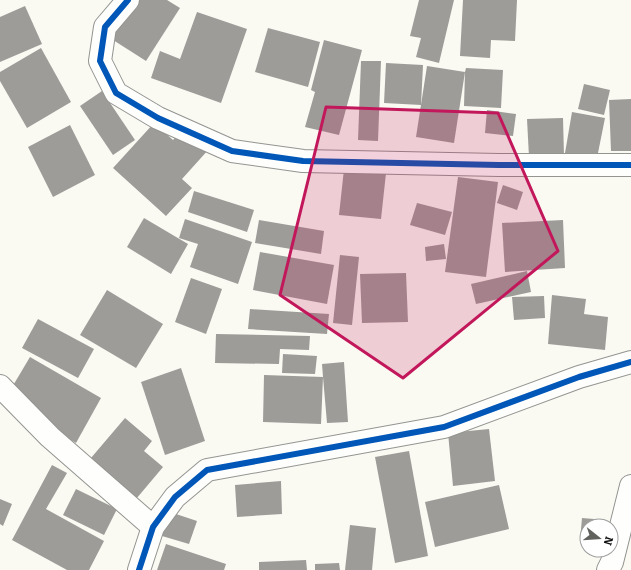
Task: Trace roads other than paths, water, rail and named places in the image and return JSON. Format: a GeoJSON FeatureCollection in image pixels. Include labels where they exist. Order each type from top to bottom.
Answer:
{"type":"FeatureCollection","features":[{"type":"Feature","properties":{"kind":"street"},"geometry":{"type":"LineString","coordinates":[[128,0],[105,27],[100,61],[116,93],[158,118],[232,151],[303,161],[499,165],[631,165]]}},
{"type":"Feature","properties":{"kind":"street"},"geometry":{"type":"LineString","coordinates":[[139,570],[153,527],[175,497],[207,470],[444,427],[579,378],[631,362]]}},
{"type":"Feature","properties":{"kind":"street"},"geometry":{"type":"LineString","coordinates":[[0,386],[50,437],[153,527]]}},
{"type":"Feature","properties":{"kind":"street"},"geometry":{"type":"LineString","coordinates":[[608,570],[612,562],[631,486]]}}]}
